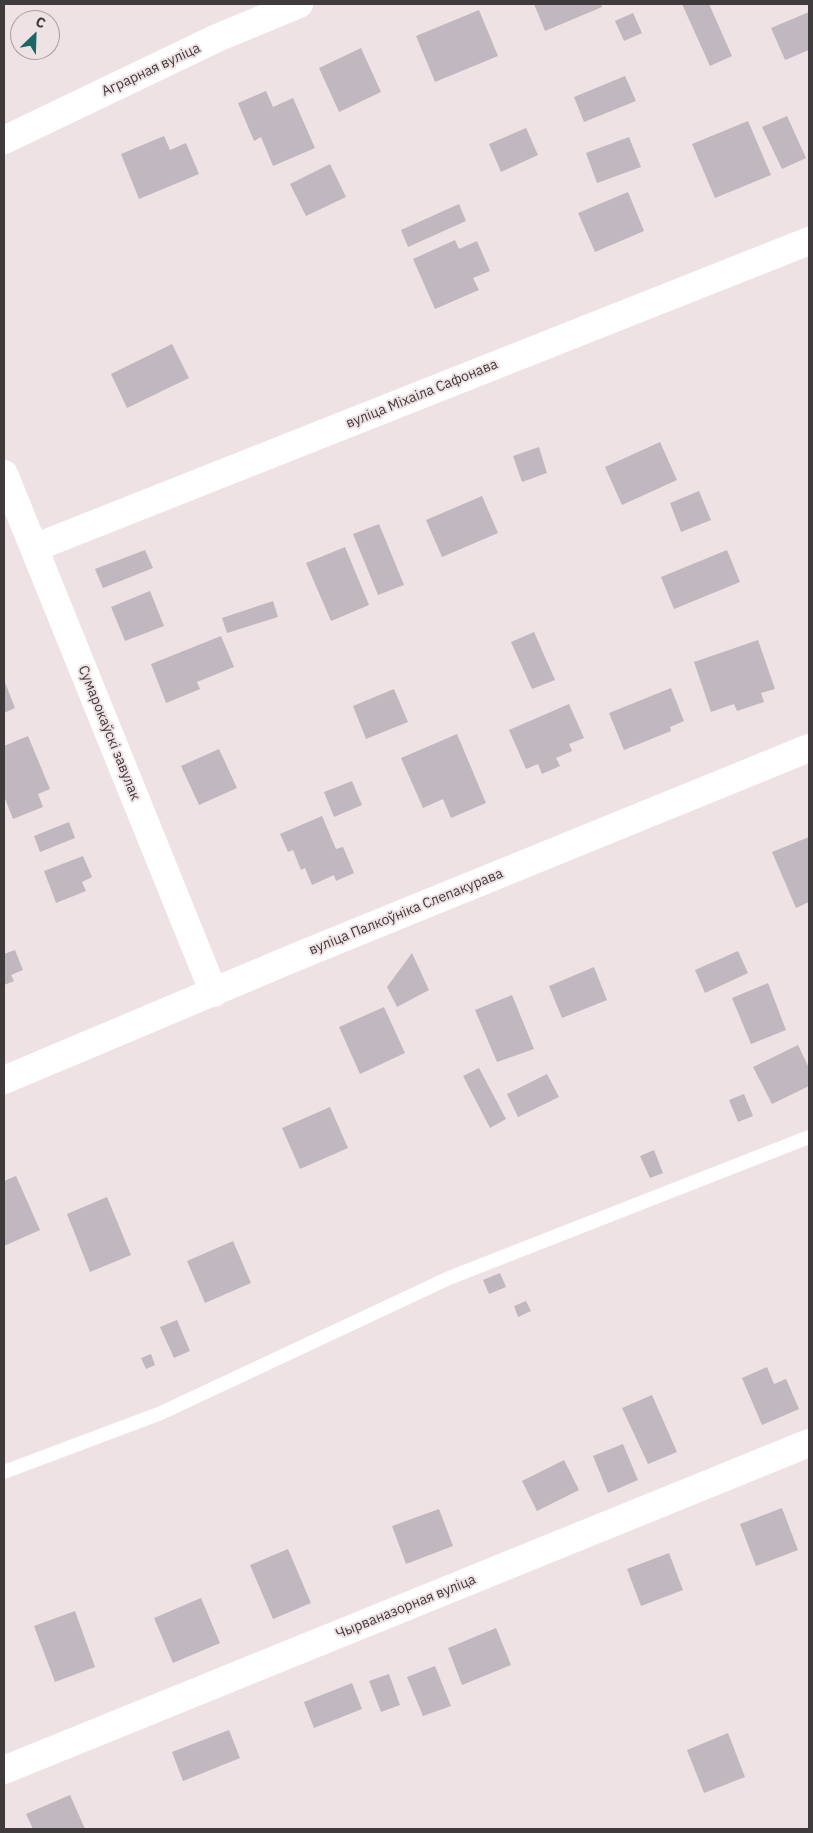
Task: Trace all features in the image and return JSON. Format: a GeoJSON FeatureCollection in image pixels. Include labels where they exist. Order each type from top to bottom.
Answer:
{"type":"FeatureCollection","features":[{"type":"Feature","properties":{"kind":"street","name":"Аграрная вуліца"},"geometry":{"type":"LineString","coordinates":[[4,140],[217,38],[299,4]]}},
{"type":"Feature","properties":{"kind":"street","name":"вуліца Міхаіла Сафонава"},"geometry":{"type":"LineString","coordinates":[[34,548],[809,240]]}},
{"type":"Feature","properties":{"kind":"street","name":"Сумарокаўскі завулак"},"geometry":{"type":"LineString","coordinates":[[4,474],[214,993]]}},
{"type":"Feature","properties":{"kind":"street","name":"вуліца Палкоўніка Слепакурава"},"geometry":{"type":"LineString","coordinates":[[4,1080],[296,957],[809,748]]}},
{"type":"Feature","properties":{"kind":"street","name":"Чырваназорная вуліца"},"geometry":{"type":"LineString","coordinates":[[4,1770],[809,1443]]}},
{"type":"Feature","properties":{"kind":"lane"},"geometry":{"type":"LineString","coordinates":[[4,1472],[161,1413],[449,1278],[809,1137]]}},
{"type":"Feature","properties":{"kind":"building"},"geometry":{"type":"Polygon","coordinates":[[[534,4],[601,4],[602,7],[545,31],[534,4]]]}},
{"type":"Feature","properties":{"kind":"building"},"geometry":{"type":"Polygon","coordinates":[[[682,4],[709,4],[732,56],[710,66],[682,4]]]}},
{"type":"Feature","properties":{"kind":"building"},"geometry":{"type":"Polygon","coordinates":[[[479,10],[498,56],[435,82],[416,36],[479,10]]]}},
{"type":"Feature","properties":{"kind":"building"},"geometry":{"type":"Polygon","coordinates":[[[809,12],[809,50],[785,60],[771,28],[809,12]]]}},
{"type":"Feature","properties":{"kind":"building"},"geometry":{"type":"Polygon","coordinates":[[[633,13],[642,33],[624,41],[615,21],[633,13]]]}},
{"type":"Feature","properties":{"kind":"building"},"geometry":{"type":"Polygon","coordinates":[[[361,48],[381,92],[339,112],[319,68],[361,48]]]}},
{"type":"Feature","properties":{"kind":"building"},"geometry":{"type":"Polygon","coordinates":[[[625,76],[636,101],[584,122],[574,97],[625,76]]]}},
{"type":"Feature","properties":{"kind":"building"},"geometry":{"type":"Polygon","coordinates":[[[266,91],[273,107],[293,98],[315,148],[273,166],[261,137],[254,141],[238,103],[266,91]]]}},
{"type":"Feature","properties":{"kind":"building"},"geometry":{"type":"Polygon","coordinates":[[[787,116],[806,158],[782,169],[762,127],[787,116]]]}},
{"type":"Feature","properties":{"kind":"building"},"geometry":{"type":"Polygon","coordinates":[[[748,121],[771,175],[715,198],[692,144],[748,121]]]}},
{"type":"Feature","properties":{"kind":"building"},"geometry":{"type":"Polygon","coordinates":[[[526,128],[538,155],[501,172],[489,144],[526,128]]]}},
{"type":"Feature","properties":{"kind":"building"},"geometry":{"type":"Polygon","coordinates":[[[164,136],[170,150],[186,143],[199,174],[139,199],[121,154],[164,136]]]}},
{"type":"Feature","properties":{"kind":"building"},"geometry":{"type":"Polygon","coordinates":[[[629,137],[641,167],[597,183],[586,153],[629,137]]]}},
{"type":"Feature","properties":{"kind":"building"},"geometry":{"type":"Polygon","coordinates":[[[330,164],[346,197],[306,216],[290,184],[330,164]]]}},
{"type":"Feature","properties":{"kind":"building"},"geometry":{"type":"Polygon","coordinates":[[[628,192],[644,231],[595,252],[578,213],[628,192]]]}},
{"type":"Feature","properties":{"kind":"building"},"geometry":{"type":"Polygon","coordinates":[[[459,204],[466,221],[408,247],[401,230],[459,204]]]}},
{"type":"Feature","properties":{"kind":"building"},"geometry":{"type":"Polygon","coordinates":[[[455,240],[459,249],[477,241],[490,271],[473,278],[479,290],[435,309],[413,259],[455,240]]]}},
{"type":"Feature","properties":{"kind":"building"},"geometry":{"type":"Polygon","coordinates":[[[172,344],[189,378],[127,408],[111,374],[172,344]]]}},
{"type":"Feature","properties":{"kind":"building"},"geometry":{"type":"Polygon","coordinates":[[[660,442],[677,480],[622,505],[605,467],[660,442]]]}},
{"type":"Feature","properties":{"kind":"building"},"geometry":{"type":"Polygon","coordinates":[[[539,447],[547,473],[522,482],[513,456],[539,447]]]}},
{"type":"Feature","properties":{"kind":"building"},"geometry":{"type":"Polygon","coordinates":[[[699,491],[711,520],[681,532],[670,503],[699,491]]]}},
{"type":"Feature","properties":{"kind":"building"},"geometry":{"type":"Polygon","coordinates":[[[482,496],[498,533],[442,557],[426,520],[482,496]]]}},
{"type":"Feature","properties":{"kind":"building"},"geometry":{"type":"Polygon","coordinates":[[[379,524],[404,585],[378,595],[353,534],[379,524]]]}},
{"type":"Feature","properties":{"kind":"building"},"geometry":{"type":"Polygon","coordinates":[[[345,547],[369,605],[331,621],[306,563],[345,547]]]}},
{"type":"Feature","properties":{"kind":"building"},"geometry":{"type":"Polygon","coordinates":[[[145,550],[153,568],[103,588],[95,569],[145,550]]]}},
{"type":"Feature","properties":{"kind":"building"},"geometry":{"type":"Polygon","coordinates":[[[727,550],[740,582],[674,609],[661,577],[727,550]]]}},
{"type":"Feature","properties":{"kind":"building"},"geometry":{"type":"Polygon","coordinates":[[[150,591],[164,626],[125,641],[111,607],[150,591]]]}},
{"type":"Feature","properties":{"kind":"building"},"geometry":{"type":"Polygon","coordinates":[[[273,601],[278,617],[227,633],[222,618],[273,601]]]}},
{"type":"Feature","properties":{"kind":"building"},"geometry":{"type":"Polygon","coordinates":[[[534,632],[555,680],[532,689],[511,642],[534,632]]]}},
{"type":"Feature","properties":{"kind":"building"},"geometry":{"type":"Polygon","coordinates":[[[221,636],[234,667],[197,682],[200,689],[166,703],[151,664],[221,636]]]}},
{"type":"Feature","properties":{"kind":"building"},"geometry":{"type":"Polygon","coordinates":[[[758,640],[775,689],[761,693],[764,702],[737,711],[734,704],[711,712],[694,662],[758,640]]]}},
{"type":"Feature","properties":{"kind":"building"},"geometry":{"type":"Polygon","coordinates":[[[4,680],[15,708],[4,713],[4,680]]]}},
{"type":"Feature","properties":{"kind":"building"},"geometry":{"type":"Polygon","coordinates":[[[671,688],[684,721],[670,727],[671,731],[624,750],[609,713],[671,688]]]}},
{"type":"Feature","properties":{"kind":"building"},"geometry":{"type":"Polygon","coordinates":[[[394,689],[408,722],[366,739],[353,706],[394,689]]]}},
{"type":"Feature","properties":{"kind":"building"},"geometry":{"type":"Polygon","coordinates":[[[569,704],[584,738],[569,744],[572,751],[556,758],[560,766],[542,774],[538,764],[526,769],[509,730],[569,704]]]}},
{"type":"Feature","properties":{"kind":"building"},"geometry":{"type":"Polygon","coordinates":[[[457,734],[486,803],[451,818],[443,799],[423,808],[401,758],[457,734]]]}},
{"type":"Feature","properties":{"kind":"building"},"geometry":{"type":"Polygon","coordinates":[[[28,736],[50,789],[38,794],[43,807],[13,819],[4,796],[4,746],[28,736]]]}},
{"type":"Feature","properties":{"kind":"building"},"geometry":{"type":"Polygon","coordinates":[[[219,749],[237,788],[199,805],[181,766],[219,749]]]}},
{"type":"Feature","properties":{"kind":"building"},"geometry":{"type":"Polygon","coordinates":[[[352,781],[362,805],[334,817],[324,792],[352,781]]]}},
{"type":"Feature","properties":{"kind":"building"},"geometry":{"type":"Polygon","coordinates":[[[322,816],[336,849],[343,847],[354,873],[336,881],[334,875],[312,885],[305,868],[301,870],[293,850],[288,852],[280,834],[322,816]]]}},
{"type":"Feature","properties":{"kind":"building"},"geometry":{"type":"Polygon","coordinates":[[[69,822],[75,838],[40,852],[34,836],[69,822]]]}},
{"type":"Feature","properties":{"kind":"building"},"geometry":{"type":"Polygon","coordinates":[[[809,837],[809,902],[796,908],[772,852],[809,837]]]}},
{"type":"Feature","properties":{"kind":"building"},"geometry":{"type":"Polygon","coordinates":[[[83,856],[92,877],[82,882],[86,891],[56,903],[44,871],[83,856]]]}},
{"type":"Feature","properties":{"kind":"building"},"geometry":{"type":"Polygon","coordinates":[[[15,950],[23,970],[11,975],[14,981],[4,985],[4,954],[15,950]]]}},
{"type":"Feature","properties":{"kind":"building"},"geometry":{"type":"Polygon","coordinates":[[[738,951],[748,973],[705,993],[695,970],[738,951]]]}},
{"type":"Feature","properties":{"kind":"building"},"geometry":{"type":"Polygon","coordinates":[[[412,953],[429,990],[397,1007],[387,987],[412,953]]]}},
{"type":"Feature","properties":{"kind":"building"},"geometry":{"type":"Polygon","coordinates":[[[594,967],[607,1000],[562,1018],[549,986],[594,967]]]}},
{"type":"Feature","properties":{"kind":"building"},"geometry":{"type":"Polygon","coordinates":[[[768,983],[786,1030],[751,1044],[732,998],[768,983]]]}},
{"type":"Feature","properties":{"kind":"building"},"geometry":{"type":"Polygon","coordinates":[[[512,995],[534,1049],[497,1062],[475,1010],[512,995]]]}},
{"type":"Feature","properties":{"kind":"building"},"geometry":{"type":"Polygon","coordinates":[[[384,1007],[405,1053],[360,1074],[339,1027],[384,1007]]]}},
{"type":"Feature","properties":{"kind":"building"},"geometry":{"type":"Polygon","coordinates":[[[798,1045],[809,1068],[809,1086],[772,1104],[753,1067],[798,1045]]]}},
{"type":"Feature","properties":{"kind":"building"},"geometry":{"type":"Polygon","coordinates":[[[479,1068],[506,1119],[490,1128],[463,1076],[479,1068]]]}},
{"type":"Feature","properties":{"kind":"building"},"geometry":{"type":"Polygon","coordinates":[[[547,1074],[559,1097],[518,1117],[507,1094],[547,1074]]]}},
{"type":"Feature","properties":{"kind":"building"},"geometry":{"type":"Polygon","coordinates":[[[744,1094],[753,1116],[738,1122],[729,1100],[744,1094]]]}},
{"type":"Feature","properties":{"kind":"building"},"geometry":{"type":"Polygon","coordinates":[[[330,1107],[348,1148],[300,1169],[282,1128],[330,1107]]]}},
{"type":"Feature","properties":{"kind":"building"},"geometry":{"type":"Polygon","coordinates":[[[654,1150],[663,1173],[650,1178],[640,1156],[654,1150]]]}},
{"type":"Feature","properties":{"kind":"building"},"geometry":{"type":"Polygon","coordinates":[[[16,1176],[40,1230],[4,1246],[4,1181],[16,1176]]]}},
{"type":"Feature","properties":{"kind":"building"},"geometry":{"type":"Polygon","coordinates":[[[107,1197],[131,1255],[90,1272],[67,1214],[107,1197]]]}},
{"type":"Feature","properties":{"kind":"building"},"geometry":{"type":"Polygon","coordinates":[[[233,1241],[251,1283],[205,1303],[187,1261],[233,1241]]]}},
{"type":"Feature","properties":{"kind":"building"},"geometry":{"type":"Polygon","coordinates":[[[500,1273],[506,1287],[489,1294],[483,1280],[500,1273]]]}},
{"type":"Feature","properties":{"kind":"building"},"geometry":{"type":"Polygon","coordinates":[[[526,1301],[531,1311],[518,1317],[514,1306],[526,1301]]]}},
{"type":"Feature","properties":{"kind":"building"},"geometry":{"type":"Polygon","coordinates":[[[177,1320],[190,1351],[174,1358],[160,1327],[177,1320]]]}},
{"type":"Feature","properties":{"kind":"building"},"geometry":{"type":"Polygon","coordinates":[[[151,1354],[155,1365],[146,1369],[141,1358],[151,1354]]]}},
{"type":"Feature","properties":{"kind":"building"},"geometry":{"type":"Polygon","coordinates":[[[767,1367],[774,1384],[786,1379],[799,1409],[762,1425],[742,1378],[767,1367]]]}},
{"type":"Feature","properties":{"kind":"building"},"geometry":{"type":"Polygon","coordinates":[[[652,1395],[677,1452],[648,1464],[622,1408],[652,1395]]]}},
{"type":"Feature","properties":{"kind":"building"},"geometry":{"type":"Polygon","coordinates":[[[623,1444],[638,1480],[608,1493],[593,1456],[623,1444]]]}},
{"type":"Feature","properties":{"kind":"building"},"geometry":{"type":"Polygon","coordinates":[[[564,1460],[579,1490],[537,1511],[522,1481],[564,1460]]]}},
{"type":"Feature","properties":{"kind":"building"},"geometry":{"type":"Polygon","coordinates":[[[782,1508],[798,1550],[756,1566],[740,1524],[782,1508]]]}},
{"type":"Feature","properties":{"kind":"building"},"geometry":{"type":"Polygon","coordinates":[[[439,1509],[453,1546],[406,1564],[392,1526],[439,1509]]]}},
{"type":"Feature","properties":{"kind":"building"},"geometry":{"type":"Polygon","coordinates":[[[288,1549],[311,1603],[273,1619],[250,1565],[288,1549]]]}},
{"type":"Feature","properties":{"kind":"building"},"geometry":{"type":"Polygon","coordinates":[[[669,1553],[683,1590],[641,1606],[627,1569],[669,1553]]]}},
{"type":"Feature","properties":{"kind":"building"},"geometry":{"type":"Polygon","coordinates":[[[201,1598],[220,1643],[173,1663],[154,1618],[201,1598]]]}},
{"type":"Feature","properties":{"kind":"building"},"geometry":{"type":"Polygon","coordinates":[[[75,1611],[95,1667],[55,1682],[34,1626],[75,1611]]]}},
{"type":"Feature","properties":{"kind":"building"},"geometry":{"type":"Polygon","coordinates":[[[496,1628],[511,1665],[462,1685],[448,1648],[496,1628]]]}},
{"type":"Feature","properties":{"kind":"building"},"geometry":{"type":"Polygon","coordinates":[[[435,1666],[451,1706],[423,1716],[407,1677],[435,1666]]]}},
{"type":"Feature","properties":{"kind":"building"},"geometry":{"type":"Polygon","coordinates":[[[389,1674],[400,1705],[381,1712],[369,1681],[389,1674]]]}},
{"type":"Feature","properties":{"kind":"building"},"geometry":{"type":"Polygon","coordinates":[[[352,1683],[362,1709],[314,1728],[304,1702],[352,1683]]]}},
{"type":"Feature","properties":{"kind":"building"},"geometry":{"type":"Polygon","coordinates":[[[229,1730],[240,1758],[183,1781],[172,1752],[229,1730]]]}},
{"type":"Feature","properties":{"kind":"building"},"geometry":{"type":"Polygon","coordinates":[[[728,1733],[745,1777],[704,1793],[687,1750],[728,1733]]]}},
{"type":"Feature","properties":{"kind":"building"},"geometry":{"type":"Polygon","coordinates":[[[70,1795],[85,1829],[33,1829],[26,1814],[70,1795]]]}}]}
